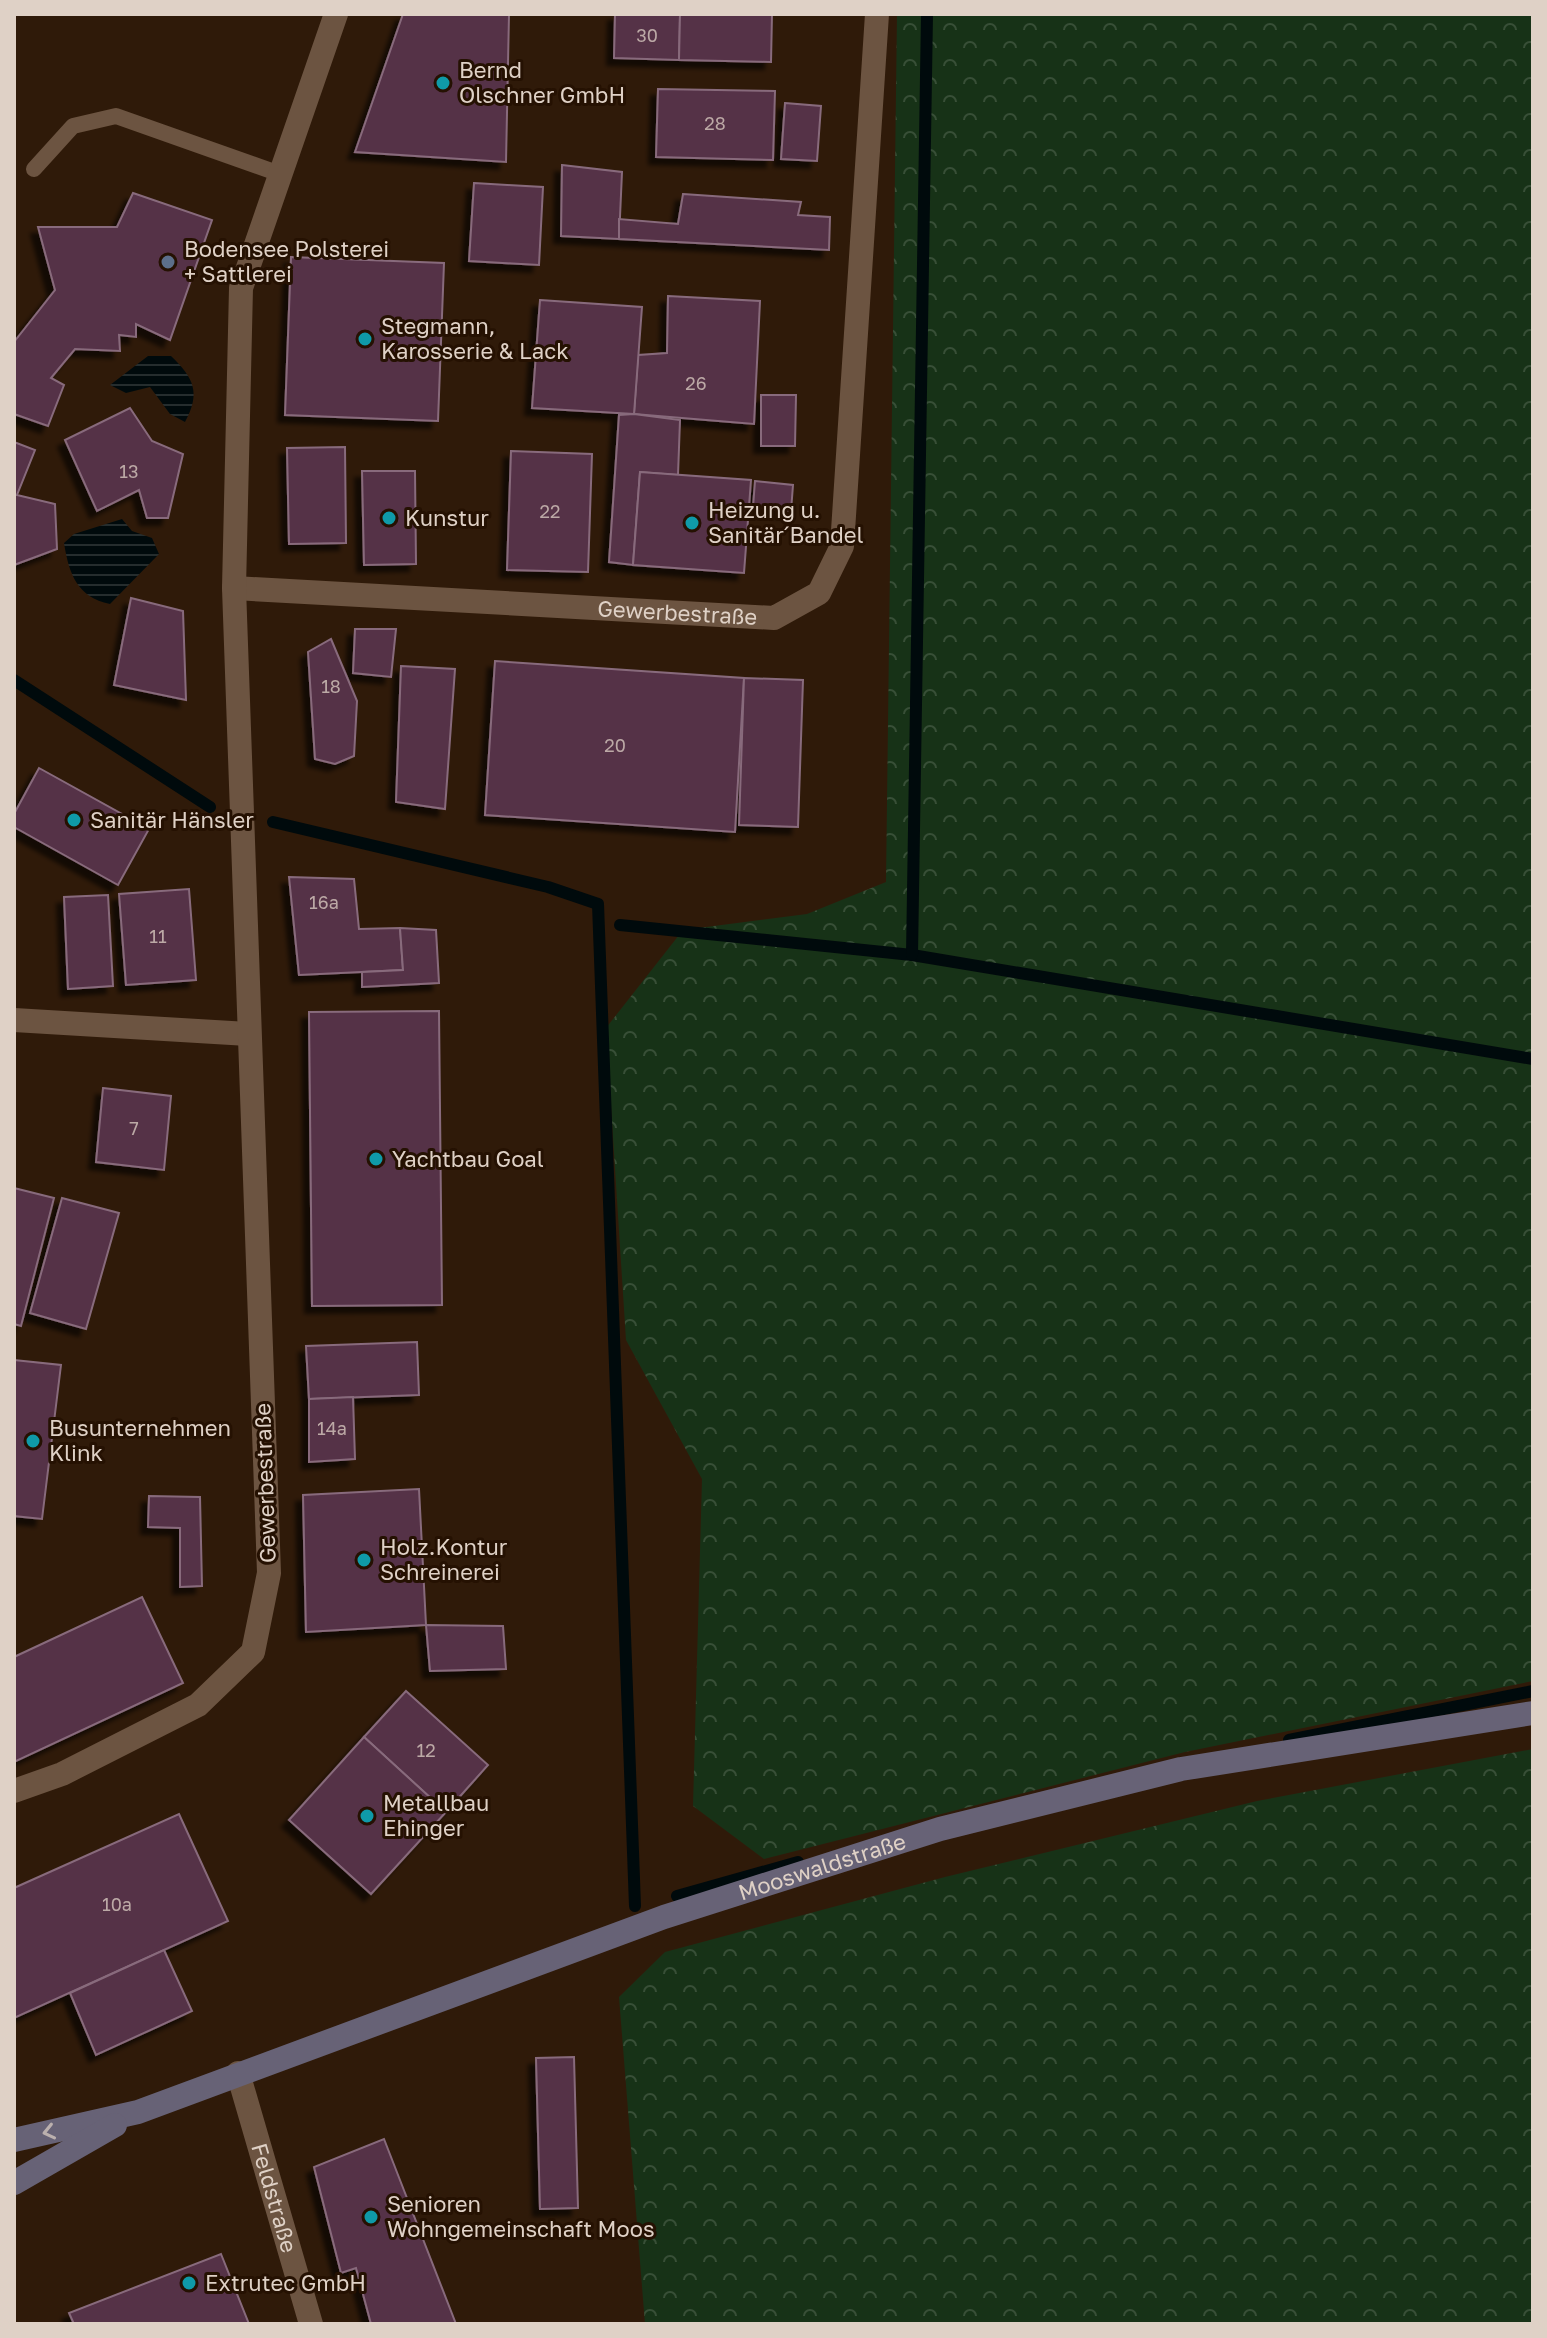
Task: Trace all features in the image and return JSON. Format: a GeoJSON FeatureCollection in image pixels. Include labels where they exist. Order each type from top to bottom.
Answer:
{"type":"FeatureCollection","features":[{"type":"Feature","properties":{"kind":"main road","name":"Mooswaldstraße"},"geometry":{"type":"LineString","coordinates":[[14,2183],[138,2112],[238,2073],[664,1917],[940,1829],[1181,1769],[1533,1713]]}},
{"type":"Feature","properties":{"kind":"main road","name":"Mooswaldstraße"},"geometry":{"type":"LineString","coordinates":[[14,2140],[138,2112]]}},
{"type":"Feature","properties":{"kind":"street","name":"Gewerbestraße"},"geometry":{"type":"LineString","coordinates":[[14,1791],[62,1774],[198,1705],[253,1652],[269,1573],[234,588],[241,288],[336,14]]}},
{"type":"Feature","properties":{"kind":"street","name":"Gewerbestraße"},"geometry":{"type":"LineString","coordinates":[[234,588],[774,618],[819,593],[842,546],[877,14]]}},
{"type":"Feature","properties":{"kind":"street"},"geometry":{"type":"LineString","coordinates":[[14,1020],[248,1034]]}},
{"type":"Feature","properties":{"kind":"street","name":"Feldstraße"},"geometry":{"type":"LineString","coordinates":[[238,2073],[311,2324]]}},
{"type":"Feature","properties":{"kind":"lane"},"geometry":{"type":"LineString","coordinates":[[34,169],[73,126],[116,116],[280,174]]}},
{"type":"Feature","properties":{"kind":"green space"},"geometry":{"type":"Polygon","coordinates":[[[897,14],[1533,14],[1533,1681],[1185,1752],[764,1859],[693,1806],[702,1479],[626,1340],[606,1028],[683,930],[807,914],[886,882],[897,14]]]}},
{"type":"Feature","properties":{"kind":"green space"},"geometry":{"type":"Polygon","coordinates":[[[1533,1749],[1533,2324],[645,2324],[619,1997],[665,1952],[945,1877],[1257,1801],[1533,1749]]]}},
{"type":"Feature","properties":{"kind":"shaded area"},"geometry":{"type":"Polygon","coordinates":[[[148,356],[171,356],[190,379],[193,403],[185,422],[170,414],[150,387],[126,393],[110,385],[148,356]]]}},
{"type":"Feature","properties":{"kind":"shaded area"},"geometry":{"type":"Polygon","coordinates":[[[122,519],[132,531],[152,538],[159,554],[110,604],[82,590],[72,574],[64,543],[74,534],[122,519]]]}},
{"type":"Feature","properties":{"kind":"building","name":"Bernd Olschner GmbH"},"geometry":{"type":"Polygon","coordinates":[[[403,14],[509,14],[506,162],[355,152],[403,14]]]}},
{"type":"Feature","properties":{"kind":"building"},"geometry":{"type":"Polygon","coordinates":[[[615,14],[680,14],[679,60],[614,58],[615,14]]]}},
{"type":"Feature","properties":{"kind":"building"},"geometry":{"type":"Polygon","coordinates":[[[680,14],[772,14],[771,62],[679,60],[680,14]]]}},
{"type":"Feature","properties":{"kind":"building"},"geometry":{"type":"Polygon","coordinates":[[[658,89],[775,91],[773,160],[656,157],[658,89]]]}},
{"type":"Feature","properties":{"kind":"building"},"geometry":{"type":"Polygon","coordinates":[[[785,103],[821,106],[817,161],[781,159],[785,103]]]}},
{"type":"Feature","properties":{"kind":"building"},"geometry":{"type":"Polygon","coordinates":[[[562,165],[622,172],[619,239],[561,236],[562,165]]]}},
{"type":"Feature","properties":{"kind":"building"},"geometry":{"type":"Polygon","coordinates":[[[474,183],[543,187],[539,265],[469,261],[474,183]]]}},
{"type":"Feature","properties":{"kind":"building"},"geometry":{"type":"Polygon","coordinates":[[[133,193],[212,220],[170,340],[136,324],[136,337],[119,335],[120,351],[75,349],[51,378],[64,385],[48,426],[14,414],[14,342],[55,290],[38,227],[117,227],[133,193]]]}},
{"type":"Feature","properties":{"kind":"building"},"geometry":{"type":"Polygon","coordinates":[[[683,194],[801,202],[798,215],[830,217],[829,250],[619,239],[619,219],[678,224],[683,194]]]}},
{"type":"Feature","properties":{"kind":"building","name":"Stegmann, Karosserie & Lack"},"geometry":{"type":"Polygon","coordinates":[[[291,257],[444,263],[438,421],[285,415],[291,257]]]}},
{"type":"Feature","properties":{"kind":"building"},"geometry":{"type":"Polygon","coordinates":[[[668,296],[760,301],[754,424],[634,414],[638,355],[667,353],[668,296]]]}},
{"type":"Feature","properties":{"kind":"building"},"geometry":{"type":"Polygon","coordinates":[[[540,300],[642,307],[634,414],[532,408],[540,300]]]}},
{"type":"Feature","properties":{"kind":"building"},"geometry":{"type":"Polygon","coordinates":[[[761,395],[796,395],[795,446],[761,446],[761,395]]]}},
{"type":"Feature","properties":{"kind":"building"},"geometry":{"type":"Polygon","coordinates":[[[130,408],[152,441],[183,454],[168,518],[147,518],[139,490],[97,511],[65,440],[130,408]]]}},
{"type":"Feature","properties":{"kind":"building"},"geometry":{"type":"Polygon","coordinates":[[[619,415],[680,420],[678,475],[640,472],[633,565],[609,562],[619,415]]]}},
{"type":"Feature","properties":{"kind":"building"},"geometry":{"type":"Polygon","coordinates":[[[14,442],[35,450],[17,495],[55,504],[57,549],[14,565],[14,442]]]}},
{"type":"Feature","properties":{"kind":"building"},"geometry":{"type":"Polygon","coordinates":[[[345,447],[346,543],[289,544],[287,448],[345,447]]]}},
{"type":"Feature","properties":{"kind":"building"},"geometry":{"type":"Polygon","coordinates":[[[511,451],[592,454],[588,572],[507,570],[511,451]]]}},
{"type":"Feature","properties":{"kind":"building","name":"Kunstur"},"geometry":{"type":"Polygon","coordinates":[[[362,471],[415,471],[416,564],[364,565],[362,471]]]}},
{"type":"Feature","properties":{"kind":"building","name":"Heizung u. Sanitär´Bandel"},"geometry":{"type":"Polygon","coordinates":[[[640,472],[751,480],[744,573],[633,565],[640,472]]]}},
{"type":"Feature","properties":{"kind":"building"},"geometry":{"type":"Polygon","coordinates":[[[755,481],[793,485],[791,511],[753,507],[755,481]]]}},
{"type":"Feature","properties":{"kind":"building"},"geometry":{"type":"Polygon","coordinates":[[[131,598],[183,611],[186,700],[114,685],[131,598]]]}},
{"type":"Feature","properties":{"kind":"building"},"geometry":{"type":"Polygon","coordinates":[[[355,629],[396,629],[391,677],[353,673],[355,629]]]}},
{"type":"Feature","properties":{"kind":"building"},"geometry":{"type":"Polygon","coordinates":[[[331,639],[357,701],[354,756],[335,764],[315,759],[308,652],[331,639]]]}},
{"type":"Feature","properties":{"kind":"building"},"geometry":{"type":"Polygon","coordinates":[[[495,661],[744,678],[735,832],[485,815],[495,661]]]}},
{"type":"Feature","properties":{"kind":"building"},"geometry":{"type":"Polygon","coordinates":[[[401,666],[455,669],[445,809],[396,802],[401,666]]]}},
{"type":"Feature","properties":{"kind":"building"},"geometry":{"type":"Polygon","coordinates":[[[744,678],[803,680],[798,827],[739,825],[744,678]]]}},
{"type":"Feature","properties":{"kind":"building","name":"Sanitär Hänsler"},"geometry":{"type":"Polygon","coordinates":[[[39,768],[149,829],[118,885],[14,827],[14,814],[39,768]]]}},
{"type":"Feature","properties":{"kind":"building"},"geometry":{"type":"Polygon","coordinates":[[[289,877],[354,879],[359,929],[400,928],[403,970],[299,975],[289,877]]]}},
{"type":"Feature","properties":{"kind":"building"},"geometry":{"type":"Polygon","coordinates":[[[189,889],[196,980],[126,985],[119,894],[189,889]]]}},
{"type":"Feature","properties":{"kind":"building"},"geometry":{"type":"Polygon","coordinates":[[[108,895],[113,986],[68,989],[64,897],[108,895]]]}},
{"type":"Feature","properties":{"kind":"building"},"geometry":{"type":"Polygon","coordinates":[[[400,928],[436,930],[439,983],[362,987],[362,972],[403,970],[400,928]]]}},
{"type":"Feature","properties":{"kind":"building","name":"Yachtbau Goal"},"geometry":{"type":"Polygon","coordinates":[[[439,1011],[442,1305],[312,1306],[309,1012],[439,1011]]]}},
{"type":"Feature","properties":{"kind":"building"},"geometry":{"type":"Polygon","coordinates":[[[103,1088],[171,1096],[164,1170],[96,1162],[103,1088]]]}},
{"type":"Feature","properties":{"kind":"building"},"geometry":{"type":"Polygon","coordinates":[[[14,1188],[54,1198],[21,1326],[14,1324],[14,1188]]]}},
{"type":"Feature","properties":{"kind":"building"},"geometry":{"type":"Polygon","coordinates":[[[62,1198],[119,1213],[86,1329],[30,1313],[62,1198]]]}},
{"type":"Feature","properties":{"kind":"building"},"geometry":{"type":"Polygon","coordinates":[[[417,1342],[419,1395],[309,1399],[306,1346],[417,1342]]]}},
{"type":"Feature","properties":{"kind":"building","name":"Busunternehmen Klink"},"geometry":{"type":"Polygon","coordinates":[[[14,1360],[61,1365],[42,1519],[14,1516],[14,1360]]]}},
{"type":"Feature","properties":{"kind":"building"},"geometry":{"type":"Polygon","coordinates":[[[353,1397],[355,1459],[309,1462],[309,1399],[353,1397]]]}},
{"type":"Feature","properties":{"kind":"building","name":"Holz.Kontur Schreinerei"},"geometry":{"type":"Polygon","coordinates":[[[419,1489],[426,1625],[306,1632],[303,1495],[419,1489]]]}},
{"type":"Feature","properties":{"kind":"building"},"geometry":{"type":"Polygon","coordinates":[[[149,1496],[200,1497],[202,1586],[180,1587],[180,1528],[148,1527],[149,1496]]]}},
{"type":"Feature","properties":{"kind":"building"},"geometry":{"type":"Polygon","coordinates":[[[142,1597],[183,1683],[14,1762],[14,1657],[142,1597]]]}},
{"type":"Feature","properties":{"kind":"building"},"geometry":{"type":"Polygon","coordinates":[[[426,1625],[503,1626],[506,1669],[430,1671],[426,1625]]]}},
{"type":"Feature","properties":{"kind":"building"},"geometry":{"type":"Polygon","coordinates":[[[406,1691],[488,1765],[446,1812],[364,1737],[406,1691]]]}},
{"type":"Feature","properties":{"kind":"building","name":"Metallbau Ehinger"},"geometry":{"type":"Polygon","coordinates":[[[364,1737],[446,1812],[371,1894],[289,1820],[364,1737]]]}},
{"type":"Feature","properties":{"kind":"building"},"geometry":{"type":"Polygon","coordinates":[[[179,1814],[228,1921],[14,2018],[14,1888],[179,1814]]]}},
{"type":"Feature","properties":{"kind":"building"},"geometry":{"type":"Polygon","coordinates":[[[164,1950],[192,2011],[96,2055],[70,1993],[164,1950]]]}},
{"type":"Feature","properties":{"kind":"building"},"geometry":{"type":"Polygon","coordinates":[[[574,2057],[578,2208],[540,2209],[536,2058],[574,2057]]]}},
{"type":"Feature","properties":{"kind":"building","name":"Senioren Wohngemeinschaft Moos"},"geometry":{"type":"Polygon","coordinates":[[[384,2139],[456,2324],[371,2324],[356,2268],[341,2273],[314,2167],[384,2139]]]}},
{"type":"Feature","properties":{"kind":"building","name":"Extrutec GmbH"},"geometry":{"type":"Polygon","coordinates":[[[221,2254],[249,2324],[74,2324],[69,2313],[221,2254]]]}},
{"type":"Feature","properties":{"kind":"waterway"},"geometry":{"type":"LineString","coordinates":[[912,955],[927,14]]}},
{"type":"Feature","properties":{"kind":"waterway"},"geometry":{"type":"LineString","coordinates":[[14,680],[210,807]]}},
{"type":"Feature","properties":{"kind":"waterway"},"geometry":{"type":"LineString","coordinates":[[273,822],[548,887],[598,904],[635,1906]]}},
{"type":"Feature","properties":{"kind":"waterway"},"geometry":{"type":"LineString","coordinates":[[620,925],[912,955],[1533,1059]]}},
{"type":"Feature","properties":{"kind":"waterway"},"geometry":{"type":"LineString","coordinates":[[1289,1740],[1533,1691]]}},
{"type":"Feature","properties":{"kind":"waterway"},"geometry":{"type":"LineString","coordinates":[[677,1896],[798,1862]]}},
{"type":"Feature","properties":{"kind":"place","name":"Bernd Olschner GmbH"},"geometry":{"type":"Point","coordinates":[443,83]}},
{"type":"Feature","properties":{"kind":"place","name":"Bodensee Polsterei + Sattlerei"},"geometry":{"type":"Point","coordinates":[168,262]}},
{"type":"Feature","properties":{"kind":"place","name":"Stegmann, Karosserie & Lack"},"geometry":{"type":"Point","coordinates":[365,339]}},
{"type":"Feature","properties":{"kind":"place","name":"Kunstur"},"geometry":{"type":"Point","coordinates":[389,518]}},
{"type":"Feature","properties":{"kind":"place","name":"Heizung u. Sanitär´Bandel"},"geometry":{"type":"Point","coordinates":[692,523]}},
{"type":"Feature","properties":{"kind":"place","name":"Sanitär Hänsler"},"geometry":{"type":"Point","coordinates":[74,820]}},
{"type":"Feature","properties":{"kind":"place","name":"Yachtbau Goal"},"geometry":{"type":"Point","coordinates":[376,1159]}},
{"type":"Feature","properties":{"kind":"place","name":"Busunternehmen Klink"},"geometry":{"type":"Point","coordinates":[33,1441]}},
{"type":"Feature","properties":{"kind":"place","name":"Holz.Kontur Schreinerei"},"geometry":{"type":"Point","coordinates":[364,1560]}},
{"type":"Feature","properties":{"kind":"place","name":"Metallbau Ehinger"},"geometry":{"type":"Point","coordinates":[367,1816]}},
{"type":"Feature","properties":{"kind":"place","name":"Senioren Wohngemeinschaft Moos"},"geometry":{"type":"Point","coordinates":[371,2217]}},
{"type":"Feature","properties":{"kind":"place","name":"Extrutec GmbH"},"geometry":{"type":"Point","coordinates":[189,2283]}}]}
